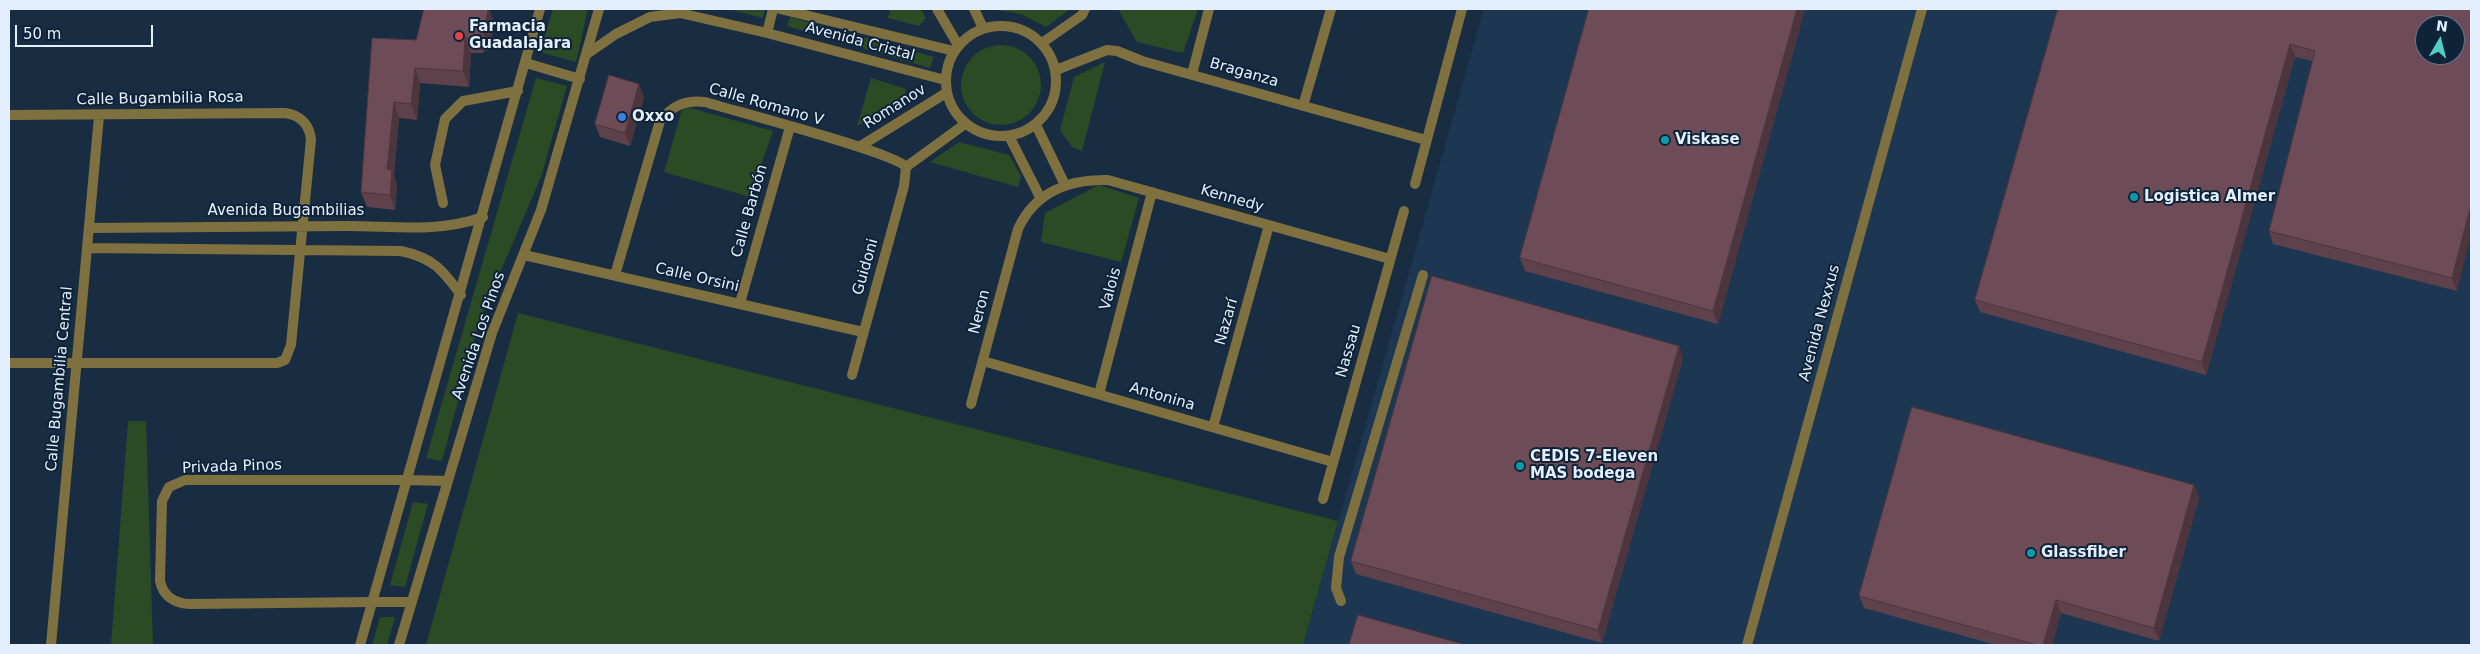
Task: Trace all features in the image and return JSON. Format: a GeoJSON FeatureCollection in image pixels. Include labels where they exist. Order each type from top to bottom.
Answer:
{"type":"FeatureCollection","features":[{"type":"Feature","properties":{"kind":"street","name":"Avenida Los Pinos"},"geometry":{"type":"LineString","coordinates":[[360,645],[461,295],[540,9]]}},
{"type":"Feature","properties":{"kind":"street","name":"Avenida Los Pinos"},"geometry":{"type":"LineString","coordinates":[[399,645],[492,333],[544,201],[599,9]]}},
{"type":"Feature","properties":{"kind":"street"},"geometry":{"type":"LineString","coordinates":[[767,33],[773,9]]}},
{"type":"Feature","properties":{"kind":"street","name":"Avenida Cristal"},"geometry":{"type":"LineString","coordinates":[[780,9],[956,48]]}},
{"type":"Feature","properties":{"kind":"street"},"geometry":{"type":"LineString","coordinates":[[937,9],[956,48]]}},
{"type":"Feature","properties":{"kind":"street"},"geometry":{"type":"LineString","coordinates":[[974,9],[983,28]]}},
{"type":"Feature","properties":{"kind":"street"},"geometry":{"type":"LineString","coordinates":[[1042,43],[1082,15],[1085,9]]}},
{"type":"Feature","properties":{"kind":"street"},"geometry":{"type":"LineString","coordinates":[[1192,74],[1209,9]]}},
{"type":"Feature","properties":{"kind":"street"},"geometry":{"type":"LineString","coordinates":[[1303,106],[1331,9]]}},
{"type":"Feature","properties":{"kind":"street"},"geometry":{"type":"LineString","coordinates":[[1415,184],[1462,9]]}},
{"type":"Feature","properties":{"kind":"street","name":"Avenida Nexxus"},"geometry":{"type":"LineString","coordinates":[[1747,645],[1922,9]]}},
{"type":"Feature","properties":{"kind":"street","name":"Avenida Cristal"},"geometry":{"type":"LineString","coordinates":[[587,54],[633,24],[667,13],[694,15],[945,80]]}},
{"type":"Feature","properties":{"kind":"street"},"geometry":{"type":"LineString","coordinates":[[998,25],[1015,27],[1030,33],[1042,43],[1056,70],[1056,91],[1049,109],[1036,125],[1028,130],[1009,136],[993,136],[978,132],[965,124],[953,110],[946,93],[947,65],[956,48],[970,35],[983,28],[998,25]]}},
{"type":"Feature","properties":{"kind":"street","name":"Braganza"},"geometry":{"type":"LineString","coordinates":[[1056,70],[1107,50],[1117,51],[1142,61],[1426,140]]}},
{"type":"Feature","properties":{"kind":"street"},"geometry":{"type":"LineString","coordinates":[[526,63],[580,79]]}},
{"type":"Feature","properties":{"kind":"street"},"geometry":{"type":"LineString","coordinates":[[443,203],[435,165],[445,119],[463,101],[518,91]]}},
{"type":"Feature","properties":{"kind":"street","name":"Romanov"},"geometry":{"type":"LineString","coordinates":[[859,147],[946,93]]}},
{"type":"Feature","properties":{"kind":"street","name":"Calle Romano V"},"geometry":{"type":"LineString","coordinates":[[615,274],[652,142],[660,120],[669,110],[692,101],[705,102],[859,147],[898,160],[906,166]]}},
{"type":"Feature","properties":{"kind":"street","name":"Calle Bugambilia Rosa"},"geometry":{"type":"LineString","coordinates":[[9,114],[99,116],[285,113],[297,116],[307,125],[312,139],[303,226]]}},
{"type":"Feature","properties":{"kind":"street","name":"Calle Bugambilia Central"},"geometry":{"type":"LineString","coordinates":[[51,645],[99,116]]}},
{"type":"Feature","properties":{"kind":"street"},"geometry":{"type":"LineString","coordinates":[[906,166],[965,124]]}},
{"type":"Feature","properties":{"kind":"street"},"geometry":{"type":"LineString","coordinates":[[1036,125],[1065,185]]}},
{"type":"Feature","properties":{"kind":"street","name":"Calle Barbón"},"geometry":{"type":"LineString","coordinates":[[740,303],[790,127]]}},
{"type":"Feature","properties":{"kind":"street"},"geometry":{"type":"LineString","coordinates":[[1009,136],[1042,199]]}},
{"type":"Feature","properties":{"kind":"street","name":"Guidoni"},"geometry":{"type":"LineString","coordinates":[[852,375],[904,186],[906,166]]}},
{"type":"Feature","properties":{"kind":"street","name":"Kennedy"},"geometry":{"type":"LineString","coordinates":[[1018,229],[1030,207],[1065,185],[1080,180],[1108,180],[1390,259]]}},
{"type":"Feature","properties":{"kind":"street","name":"Valois"},"geometry":{"type":"LineString","coordinates":[[1099,394],[1152,192]]}},
{"type":"Feature","properties":{"kind":"street","name":"Nassau"},"geometry":{"type":"LineString","coordinates":[[1323,498],[1404,211]]}},
{"type":"Feature","properties":{"kind":"street","name":"Avenida Bugambilias"},"geometry":{"type":"LineString","coordinates":[[88,228],[303,226],[433,228],[460,225],[483,217]]}},
{"type":"Feature","properties":{"kind":"street","name":"Nazarí"},"geometry":{"type":"LineString","coordinates":[[1213,427],[1269,225]]}},
{"type":"Feature","properties":{"kind":"street"},"geometry":{"type":"LineString","coordinates":[[9,363],[277,363],[285,360],[289,353],[302,249],[303,226]]}},
{"type":"Feature","properties":{"kind":"street","name":"Neron"},"geometry":{"type":"LineString","coordinates":[[971,404],[1018,229]]}},
{"type":"Feature","properties":{"kind":"street"},"geometry":{"type":"LineString","coordinates":[[87,248],[401,251],[424,257],[441,269],[461,295]]}},
{"type":"Feature","properties":{"kind":"street","name":"Calle Orsini"},"geometry":{"type":"LineString","coordinates":[[524,255],[615,274],[863,332]]}},
{"type":"Feature","properties":{"kind":"street"},"geometry":{"type":"LineString","coordinates":[[1341,601],[1336,588],[1340,558],[1423,276]]}},
{"type":"Feature","properties":{"kind":"street","name":"Antonina"},"geometry":{"type":"LineString","coordinates":[[983,361],[1333,462]]}},
{"type":"Feature","properties":{"kind":"street","name":"Privada Pinos"},"geometry":{"type":"LineString","coordinates":[[373,602],[189,604],[174,601],[164,592],[160,581],[162,501],[169,487],[185,480],[408,480]]}},
{"type":"Feature","properties":{"kind":"street"},"geometry":{"type":"LineString","coordinates":[[408,480],[448,481]]}},
{"type":"Feature","properties":{"kind":"street"},"geometry":{"type":"LineString","coordinates":[[373,602],[412,602]]}},
{"type":"Feature","properties":{"kind":"shaded area"},"geometry":{"type":"Polygon","coordinates":[[[1484,9],[2471,9],[2471,645],[1303,645],[1484,9]]]}},
{"type":"Feature","properties":{"kind":"green space"},"geometry":{"type":"Polygon","coordinates":[[[553,9],[588,9],[576,62],[540,52],[553,9]]]}},
{"type":"Feature","properties":{"kind":"green space"},"geometry":{"type":"Polygon","coordinates":[[[729,9],[765,9],[763,18],[729,9]]]}},
{"type":"Feature","properties":{"kind":"green space"},"geometry":{"type":"Polygon","coordinates":[[[890,9],[921,9],[926,18],[919,26],[888,18],[890,9]]]}},
{"type":"Feature","properties":{"kind":"green space"},"geometry":{"type":"Polygon","coordinates":[[[992,9],[1070,9],[1046,27],[1021,14],[992,9]]]}},
{"type":"Feature","properties":{"kind":"green space"},"geometry":{"type":"Polygon","coordinates":[[[1118,9],[1198,9],[1183,53],[1137,42],[1118,9]]]}},
{"type":"Feature","properties":{"kind":"green space"},"geometry":{"type":"Polygon","coordinates":[[[790,17],[934,57],[930,68],[787,26],[790,17]]]}},
{"type":"Feature","properties":{"kind":"green space"},"geometry":{"type":"Polygon","coordinates":[[[1001,45],[1016,48],[1029,57],[1038,70],[1041,85],[1038,100],[1029,113],[1016,122],[1001,125],[986,122],[973,113],[964,100],[961,85],[964,70],[973,57],[986,48],[1001,45]]]}},
{"type":"Feature","properties":{"kind":"green space"},"geometry":{"type":"Polygon","coordinates":[[[1105,62],[1082,151],[1072,147],[1060,130],[1074,77],[1105,62]]]}},
{"type":"Feature","properties":{"kind":"green space"},"geometry":{"type":"Polygon","coordinates":[[[536,78],[567,86],[541,177],[479,322],[442,461],[426,458],[536,78]]]}},
{"type":"Feature","properties":{"kind":"green space"},"geometry":{"type":"Polygon","coordinates":[[[871,78],[906,89],[904,102],[857,126],[871,78]]]}},
{"type":"Feature","properties":{"kind":"green space"},"geometry":{"type":"Polygon","coordinates":[[[683,106],[773,131],[750,197],[664,172],[683,106]]]}},
{"type":"Feature","properties":{"kind":"green space"},"geometry":{"type":"Polygon","coordinates":[[[959,142],[1009,155],[1021,176],[1018,187],[930,162],[959,142]]]}},
{"type":"Feature","properties":{"kind":"green space"},"geometry":{"type":"Polygon","coordinates":[[[1099,185],[1139,198],[1121,262],[1041,242],[1045,213],[1099,185]]]}},
{"type":"Feature","properties":{"kind":"green space"},"geometry":{"type":"Polygon","coordinates":[[[518,313],[1338,521],[1303,645],[426,645],[518,313]]]}},
{"type":"Feature","properties":{"kind":"green space"},"geometry":{"type":"Polygon","coordinates":[[[128,421],[146,421],[153,645],[111,645],[128,421]]]}},
{"type":"Feature","properties":{"kind":"green space"},"geometry":{"type":"Polygon","coordinates":[[[413,502],[428,504],[405,587],[390,585],[413,502]]]}},
{"type":"Feature","properties":{"kind":"green space"},"geometry":{"type":"Polygon","coordinates":[[[380,617],[395,617],[387,645],[372,645],[380,617]]]}},
{"type":"Feature","properties":{"kind":"building"},"geometry":{"type":"Polygon","coordinates":[[[424,9],[488,9],[484,34],[478,35],[478,38],[465,38],[463,71],[415,68],[411,104],[394,102],[387,169],[392,170],[390,195],[361,192],[372,38],[416,40],[424,9]]]}},
{"type":"Feature","properties":{"kind":"building","name":"Viskase"},"geometry":{"type":"Polygon","coordinates":[[[1589,9],[1797,9],[1713,311],[1520,258],[1589,9]]]}},
{"type":"Feature","properties":{"kind":"building"},"geometry":{"type":"Polygon","coordinates":[[[2058,9],[2471,9],[2471,205],[2452,278],[2269,231],[2315,51],[2290,44],[2202,362],[1975,300],[2058,9]]]}},
{"type":"Feature","properties":{"kind":"building"},"geometry":{"type":"Polygon","coordinates":[[[609,75],[639,84],[625,133],[595,124],[609,75]]]}},
{"type":"Feature","properties":{"kind":"building","name":"CEDIS 7-Eleven MAS bodega"},"geometry":{"type":"Polygon","coordinates":[[[1432,276],[1679,346],[1598,630],[1351,561],[1432,276]]]}},
{"type":"Feature","properties":{"kind":"building","name":"Glassfiber"},"geometry":{"type":"Polygon","coordinates":[[[1912,407],[2194,485],[2154,628],[2056,600],[2043,645],[2037,645],[1859,596],[1912,407]]]}},
{"type":"Feature","properties":{"kind":"building"},"geometry":{"type":"Polygon","coordinates":[[[1358,615],[1466,645],[1349,645],[1358,615]]]}},
{"type":"Feature","properties":{"kind":"place","name":"Farmacia Guadalajara"},"geometry":{"type":"Point","coordinates":[459,36]}},
{"type":"Feature","properties":{"kind":"place","name":"Oxxo"},"geometry":{"type":"Point","coordinates":[622,117]}},
{"type":"Feature","properties":{"kind":"place","name":"Viskase"},"geometry":{"type":"Point","coordinates":[1665,140]}},
{"type":"Feature","properties":{"kind":"place","name":"Logistica Almer"},"geometry":{"type":"Point","coordinates":[2134,197]}},
{"type":"Feature","properties":{"kind":"place","name":"CEDIS 7-Eleven MAS bodega"},"geometry":{"type":"Point","coordinates":[1520,466]}},
{"type":"Feature","properties":{"kind":"place","name":"Glassfiber"},"geometry":{"type":"Point","coordinates":[2031,553]}}]}
